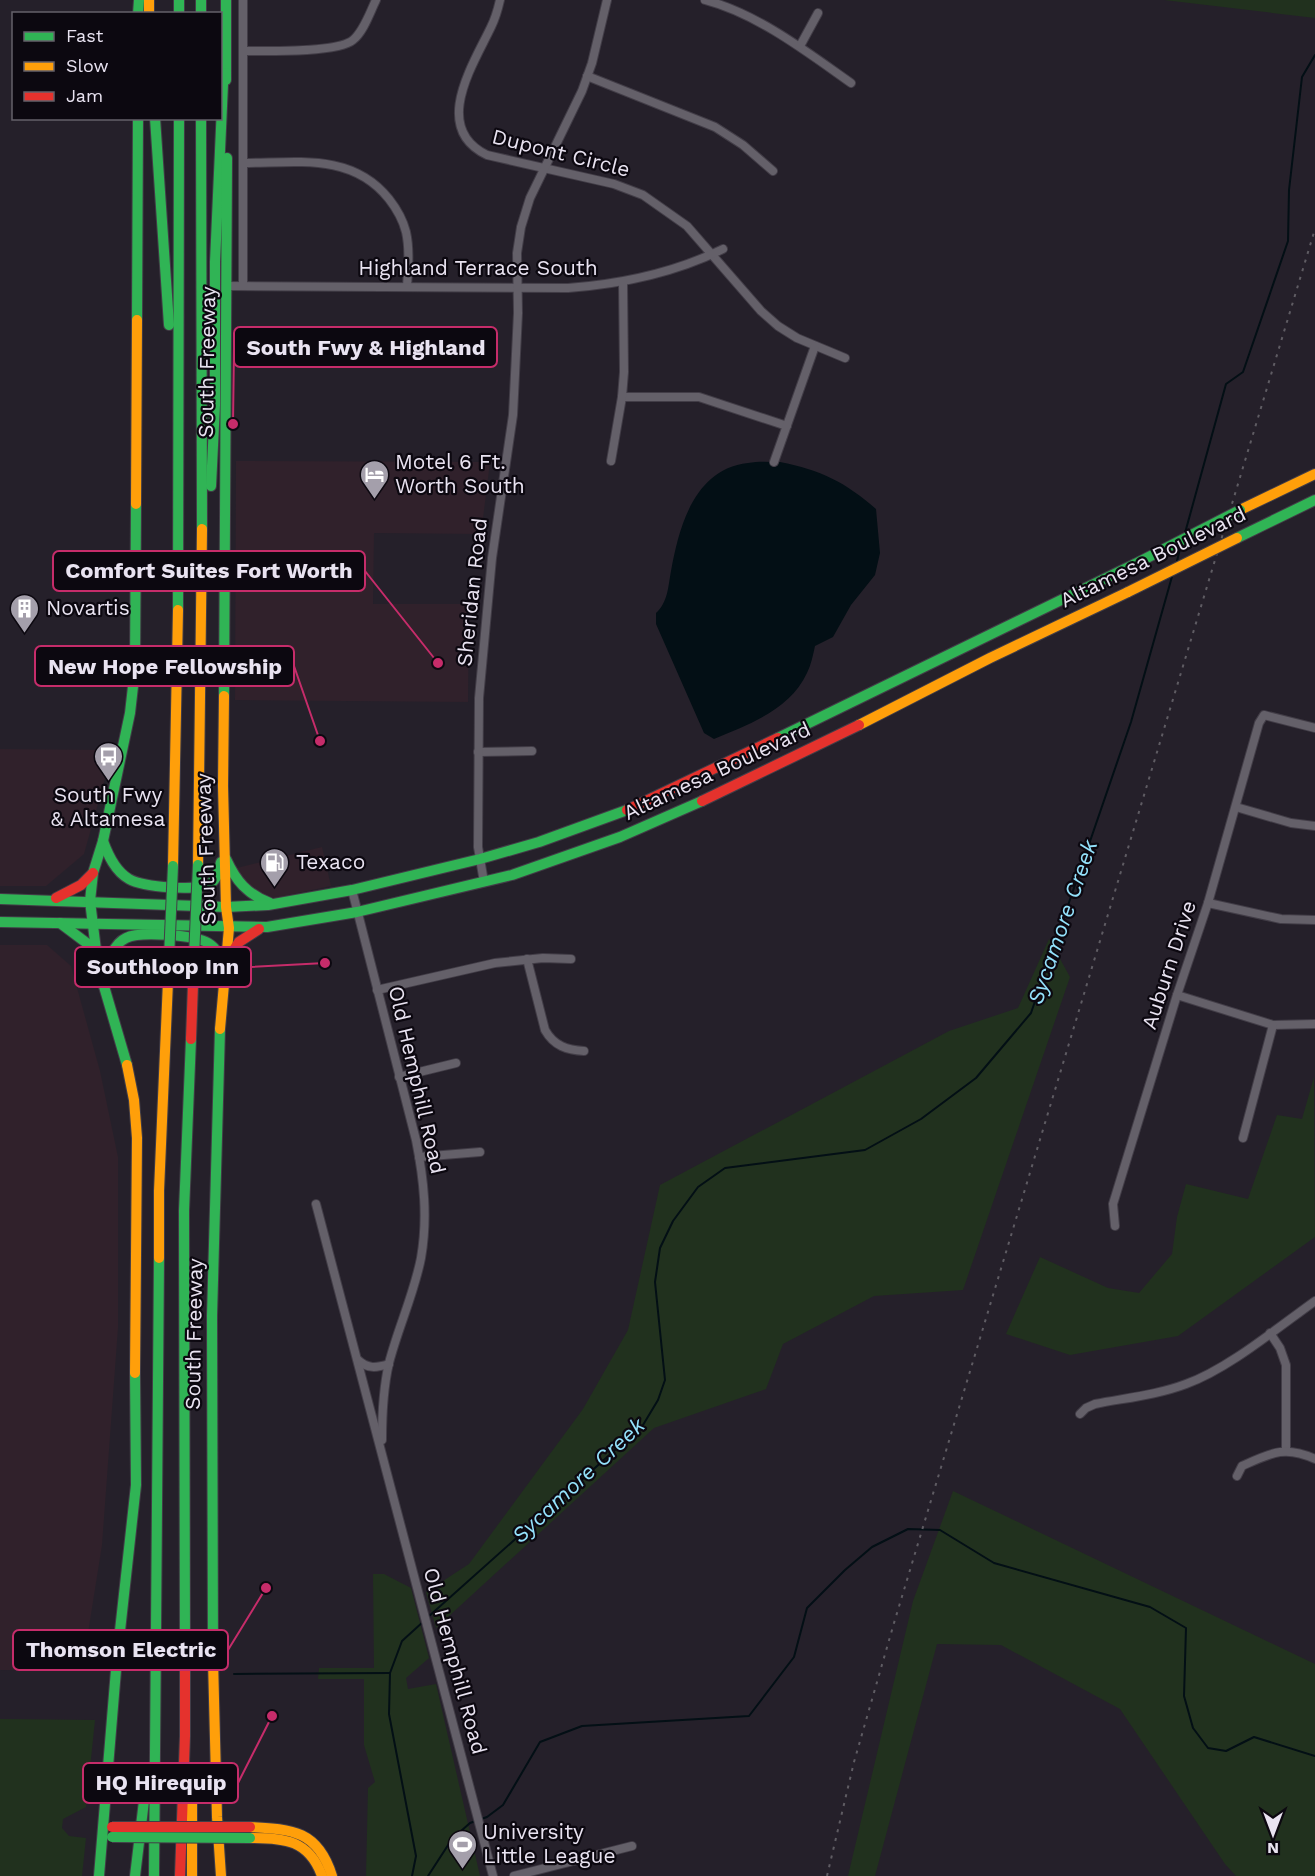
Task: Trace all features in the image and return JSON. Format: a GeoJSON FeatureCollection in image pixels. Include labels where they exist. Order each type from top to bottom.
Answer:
{"type":"FeatureCollection","features":[{"type":"Feature","properties":{"kind":"main road","name":"South Freeway"},"geometry":{"type":"LineString","coordinates":[[221,1876],[213,1707],[212,1316],[220,1033],[229,928],[224,853],[226,0]]}},
{"type":"Feature","properties":{"kind":"main road"},"geometry":{"type":"LineString","coordinates":[[222,106],[226,72]]}},
{"type":"Feature","properties":{"kind":"main road"},"geometry":{"type":"LineString","coordinates":[[99,1876],[107,1832],[117,1658],[136,1485],[134,1314],[137,1138],[134,1100],[128,1070],[103,983],[90,901],[93,873],[103,841],[130,713],[135,669],[138,120]]}},
{"type":"Feature","properties":{"kind":"main road"},"geometry":{"type":"LineString","coordinates":[[155,120],[179,488]]}},
{"type":"Feature","properties":{"kind":"main road","name":"South Freeway"},"geometry":{"type":"LineString","coordinates":[[154,1876],[159,1191],[173,866],[179,488],[179,120]]}},
{"type":"Feature","properties":{"kind":"main road","name":"South Freeway"},"geometry":{"type":"LineString","coordinates":[[180,1876],[185,1736],[184,1222],[198,865],[202,634],[201,120]]}},
{"type":"Feature","properties":{"kind":"main road"},"geometry":{"type":"LineString","coordinates":[[202,634],[210,619],[210,516],[215,405],[215,262],[221,120]]}},
{"type":"Feature","properties":{"kind":"main road","name":"Altamesa Boulevard"},"geometry":{"type":"LineString","coordinates":[[0,899],[53,899],[226,907],[273,904],[352,890],[480,859],[575,830],[640,805],[1315,474]]}},
{"type":"Feature","properties":{"kind":"main road","name":"Altamesa Boulevard"},"geometry":{"type":"LineString","coordinates":[[0,922],[229,928],[300,923],[484,882],[547,864],[660,820],[826,742],[980,663],[1315,500]]}},
{"type":"Feature","properties":{"kind":"main road"},"geometry":{"type":"LineString","coordinates":[[103,841],[120,872],[131,880],[150,885],[205,886],[210,884],[219,873],[224,853]]}},
{"type":"Feature","properties":{"kind":"main road"},"geometry":{"type":"LineString","coordinates":[[224,853],[241,888],[273,904]]}},
{"type":"Feature","properties":{"kind":"main road"},"geometry":{"type":"LineString","coordinates":[[53,899],[81,885],[93,873]]}},
{"type":"Feature","properties":{"kind":"main road"},"geometry":{"type":"LineString","coordinates":[[60,923],[96,950]]}},
{"type":"Feature","properties":{"kind":"main road"},"geometry":{"type":"LineString","coordinates":[[227,962],[239,942],[262,927]]}},
{"type":"Feature","properties":{"kind":"main road"},"geometry":{"type":"LineString","coordinates":[[103,983],[113,952],[119,944],[126,938],[144,934],[202,940],[210,944],[221,959],[225,983]]}},
{"type":"Feature","properties":{"kind":"main road"},"geometry":{"type":"LineString","coordinates":[[185,1736],[193,1752],[192,1876]]}},
{"type":"Feature","properties":{"kind":"main road"},"geometry":{"type":"LineString","coordinates":[[135,1876],[147,1775],[154,1755]]}},
{"type":"Feature","properties":{"kind":"main road"},"geometry":{"type":"LineString","coordinates":[[107,1832],[250,1832],[286,1828],[307,1837],[323,1853],[333,1876]]}},
{"type":"Feature","properties":{"kind":"main road"},"geometry":{"type":"LineString","coordinates":[[250,1832],[297,1843],[314,1858],[322,1876]]}},
{"type":"Feature","properties":{"kind":"street"},"geometry":{"type":"LineString","coordinates":[[243,0],[243,286]]}},
{"type":"Feature","properties":{"kind":"street"},"geometry":{"type":"LineString","coordinates":[[243,51],[288,51],[343,45],[354,40],[376,0]]}},
{"type":"Feature","properties":{"kind":"street","name":"Dupont Circle"},"geometry":{"type":"LineString","coordinates":[[500,0],[493,25],[467,73],[460,96],[460,119],[464,134],[477,150],[487,155],[614,184],[643,195],[687,226],[769,319],[787,332],[844,358]]}},
{"type":"Feature","properties":{"kind":"street","name":"Sheridan Road"},"geometry":{"type":"LineString","coordinates":[[484,882],[478,847],[479,698],[492,558],[513,415],[518,348],[517,253],[521,227],[530,198],[587,76],[607,0]]}},
{"type":"Feature","properties":{"kind":"street"},"geometry":{"type":"LineString","coordinates":[[705,0],[756,21],[800,46],[851,83]]}},
{"type":"Feature","properties":{"kind":"street"},"geometry":{"type":"LineString","coordinates":[[800,46],[818,13]]}},
{"type":"Feature","properties":{"kind":"street"},"geometry":{"type":"LineString","coordinates":[[587,76],[715,127],[744,146],[773,171]]}},
{"type":"Feature","properties":{"kind":"street"},"geometry":{"type":"LineString","coordinates":[[243,163],[332,164],[357,171],[372,181],[390,201],[405,229],[408,244],[408,287]]}},
{"type":"Feature","properties":{"kind":"street","name":"Highland Terrace South"},"geometry":{"type":"LineString","coordinates":[[227,286],[568,288],[623,282],[651,276],[723,249]]}},
{"type":"Feature","properties":{"kind":"street"},"geometry":{"type":"LineString","coordinates":[[611,461],[624,372],[623,282]]}},
{"type":"Feature","properties":{"kind":"street"},"geometry":{"type":"LineString","coordinates":[[774,462],[815,346]]}},
{"type":"Feature","properties":{"kind":"street"},"geometry":{"type":"LineString","coordinates":[[622,397],[699,397],[787,426]]}},
{"type":"Feature","properties":{"kind":"street","name":"Auburn Drive"},"geometry":{"type":"LineString","coordinates":[[1115,1226],[1113,1204],[1177,995],[1208,903],[1259,723],[1264,715],[1315,728]]}},
{"type":"Feature","properties":{"kind":"street"},"geometry":{"type":"LineString","coordinates":[[478,752],[532,751]]}},
{"type":"Feature","properties":{"kind":"street"},"geometry":{"type":"LineString","coordinates":[[1236,807],[1291,823],[1315,826]]}},
{"type":"Feature","properties":{"kind":"street","name":"Old Hemphill Road"},"geometry":{"type":"LineString","coordinates":[[352,890],[419,1156],[425,1208],[423,1242],[417,1276],[389,1364],[382,1407],[382,1456]]}},
{"type":"Feature","properties":{"kind":"street"},"geometry":{"type":"LineString","coordinates":[[1208,903],[1281,919],[1315,920]]}},
{"type":"Feature","properties":{"kind":"street"},"geometry":{"type":"LineString","coordinates":[[377,990],[495,963],[527,959],[571,960]]}},
{"type":"Feature","properties":{"kind":"street"},"geometry":{"type":"LineString","coordinates":[[527,959],[548,1036],[563,1047],[584,1051]]}},
{"type":"Feature","properties":{"kind":"street"},"geometry":{"type":"LineString","coordinates":[[1177,995],[1273,1025],[1315,1024]]}},
{"type":"Feature","properties":{"kind":"street"},"geometry":{"type":"LineString","coordinates":[[1244,1138],[1273,1025]]}},
{"type":"Feature","properties":{"kind":"street"},"geometry":{"type":"LineString","coordinates":[[399,1077],[456,1063]]}},
{"type":"Feature","properties":{"kind":"street"},"geometry":{"type":"LineString","coordinates":[[419,1156],[480,1152]]}},
{"type":"Feature","properties":{"kind":"street","name":"Old Hemphill Road"},"geometry":{"type":"LineString","coordinates":[[316,1204],[493,1876]]}},
{"type":"Feature","properties":{"kind":"street"},"geometry":{"type":"LineString","coordinates":[[1080,1414],[1095,1404],[1158,1393],[1187,1384],[1223,1365],[1315,1301]]}},
{"type":"Feature","properties":{"kind":"street"},"geometry":{"type":"LineString","coordinates":[[1270,1333],[1280,1348],[1286,1365],[1286,1451]]}},
{"type":"Feature","properties":{"kind":"street"},"geometry":{"type":"LineString","coordinates":[[358,1360],[370,1368],[389,1364]]}},
{"type":"Feature","properties":{"kind":"street"},"geometry":{"type":"LineString","coordinates":[[1237,1476],[1242,1466],[1271,1453],[1286,1451],[1315,1459]]}},
{"type":"Feature","properties":{"kind":"street"},"geometry":{"type":"LineString","coordinates":[[514,1876],[632,1846]]}},
{"type":"Feature","properties":{"kind":"shaded area"},"geometry":{"type":"Polygon","coordinates":[[[236,461],[490,462],[481,534],[374,533],[373,604],[469,604],[468,702],[235,700],[236,461]]]}},
{"type":"Feature","properties":{"kind":"shaded area"},"geometry":{"type":"Polygon","coordinates":[[[752,462],[780,462],[832,478],[854,491],[876,509],[880,553],[875,575],[851,605],[833,637],[815,646],[807,673],[800,686],[790,697],[767,714],[714,739],[704,733],[656,624],[656,613],[667,594],[674,554],[685,519],[702,488],[714,476],[730,468],[752,462]]]}},
{"type":"Feature","properties":{"kind":"shaded area"},"geometry":{"type":"Polygon","coordinates":[[[0,749],[113,750],[84,854],[46,886],[0,886],[0,749]]]}},
{"type":"Feature","properties":{"kind":"shaded area"},"geometry":{"type":"Polygon","coordinates":[[[322,847],[331,886],[275,898],[260,896],[240,880],[237,868],[322,847]]]}},
{"type":"Feature","properties":{"kind":"shaded area"},"geometry":{"type":"Polygon","coordinates":[[[0,945],[47,945],[71,966],[100,1071],[118,1157],[118,1328],[102,1545],[82,1671],[0,1670],[0,945]]]}},
{"type":"Feature","properties":{"kind":"green space"},"geometry":{"type":"Polygon","coordinates":[[[1164,0],[1315,0],[1315,18],[1164,0]]]}},
{"type":"Feature","properties":{"kind":"green space"},"geometry":{"type":"Polygon","coordinates":[[[1049,939],[1070,977],[963,1290],[874,1296],[783,1344],[766,1389],[654,1428],[436,1628],[426,1592],[469,1564],[583,1409],[628,1330],[660,1185],[949,1031],[1018,1008],[1049,939]]]}},
{"type":"Feature","properties":{"kind":"green space"},"geometry":{"type":"Polygon","coordinates":[[[1314,1077],[1315,1237],[1178,1336],[1070,1355],[1006,1334],[1040,1257],[1108,1288],[1139,1293],[1172,1254],[1177,1217],[1186,1184],[1248,1199],[1277,1115],[1302,1119],[1314,1077]]]}},
{"type":"Feature","properties":{"kind":"green space"},"geometry":{"type":"Polygon","coordinates":[[[953,1491],[1315,1664],[1315,1876],[1236,1876],[1225,1864],[1120,1709],[1001,1645],[937,1644],[875,1876],[848,1876],[913,1601],[953,1491]]]}},
{"type":"Feature","properties":{"kind":"green space"},"geometry":{"type":"Polygon","coordinates":[[[373,1574],[384,1574],[411,1588],[429,1658],[406,1678],[408,1689],[436,1684],[480,1876],[366,1876],[368,1788],[375,1782],[364,1745],[364,1679],[318,1679],[319,1668],[374,1668],[373,1574]]]}},
{"type":"Feature","properties":{"kind":"green space"},"geometry":{"type":"Polygon","coordinates":[[[0,1719],[95,1720],[86,1807],[63,1819],[62,1828],[69,1836],[86,1838],[82,1876],[0,1876],[0,1719]]]}},
{"type":"Feature","properties":{"kind":"waterway","name":"Sycamore Creek"},"geometry":{"type":"LineString","coordinates":[[1185,533],[1226,384],[1243,372],[1288,241],[1289,190],[1302,77],[1315,55]]}},
{"type":"Feature","properties":{"kind":"waterway","name":"Sycamore Creek"},"geometry":{"type":"LineString","coordinates":[[1176,565],[1181,545]]}},
{"type":"Feature","properties":{"kind":"waterway","name":"Sycamore Creek"},"geometry":{"type":"LineString","coordinates":[[428,1617],[643,1425],[658,1400],[665,1380],[655,1282],[660,1248],[673,1221],[698,1187],[725,1168],[865,1150],[921,1119],[976,1078],[1031,1013],[1131,722],[1173,573]]}},
{"type":"Feature","properties":{"kind":"waterway"},"geometry":{"type":"LineString","coordinates":[[428,1876],[452,1839],[470,1823],[487,1817],[503,1805],[540,1742],[582,1726],[749,1716],[794,1657],[807,1608],[872,1547],[908,1529],[940,1530],[994,1563],[1150,1607],[1186,1628],[1184,1696],[1193,1728],[1208,1748],[1226,1751],[1254,1737],[1315,1756]]}},
{"type":"Feature","properties":{"kind":"waterway","name":"Sycamore Creek"},"geometry":{"type":"LineString","coordinates":[[412,1876],[416,1856],[389,1714],[390,1673],[402,1641],[424,1621]]}},
{"type":"Feature","properties":{"kind":"waterway"},"geometry":{"type":"LineString","coordinates":[[234,1674],[390,1673]]}},
{"type":"Feature","properties":{"kind":"railway"},"geometry":{"type":"LineString","coordinates":[[827,1876],[854,1762],[894,1623],[1315,229]]}},
{"type":"Feature","properties":{"kind":"traffic: fast"},"geometry":{"type":"LineString","coordinates":[[138,12],[139,0]]}},
{"type":"Feature","properties":{"kind":"traffic: fast"},"geometry":{"type":"LineString","coordinates":[[179,0],[179,12]]}},
{"type":"Feature","properties":{"kind":"traffic: fast"},"geometry":{"type":"LineString","coordinates":[[201,0],[201,12]]}},
{"type":"Feature","properties":{"kind":"traffic: fast"},"geometry":{"type":"LineString","coordinates":[[226,0],[226,80]]}},
{"type":"Feature","properties":{"kind":"traffic: fast"},"geometry":{"type":"LineString","coordinates":[[222,106],[226,73]]}},
{"type":"Feature","properties":{"kind":"traffic: fast"},"geometry":{"type":"LineString","coordinates":[[137,320],[138,120]]}},
{"type":"Feature","properties":{"kind":"traffic: fast"},"geometry":{"type":"LineString","coordinates":[[155,120],[169,325]]}},
{"type":"Feature","properties":{"kind":"traffic: fast"},"geometry":{"type":"LineString","coordinates":[[178,610],[179,120]]}},
{"type":"Feature","properties":{"kind":"traffic: fast"},"geometry":{"type":"LineString","coordinates":[[201,120],[202,529]]}},
{"type":"Feature","properties":{"kind":"traffic: fast"},"geometry":{"type":"LineString","coordinates":[[211,486],[215,405],[215,262],[221,120]]}},
{"type":"Feature","properties":{"kind":"traffic: fast"},"geometry":{"type":"LineString","coordinates":[[224,696],[227,158]]}},
{"type":"Feature","properties":{"kind":"traffic: fast"},"geometry":{"type":"LineString","coordinates":[[1237,538],[1315,500]]}},
{"type":"Feature","properties":{"kind":"traffic: fast"},"geometry":{"type":"LineString","coordinates":[[127,1065],[103,983],[90,901],[93,873],[103,841],[130,713],[135,669],[136,504]]}},
{"type":"Feature","properties":{"kind":"traffic: fast"},"geometry":{"type":"LineString","coordinates":[[1135,564],[1240,510]]}},
{"type":"Feature","properties":{"kind":"traffic: fast"},"geometry":{"type":"LineString","coordinates":[[778,738],[1135,564]]}},
{"type":"Feature","properties":{"kind":"traffic: fast"},"geometry":{"type":"LineString","coordinates":[[0,922],[267,927],[357,912],[512,875],[620,837],[702,801]]}},
{"type":"Feature","properties":{"kind":"traffic: fast"},"geometry":{"type":"LineString","coordinates":[[0,899],[226,907],[268,905],[352,890],[480,859],[539,842],[627,810]]}},
{"type":"Feature","properties":{"kind":"traffic: fast"},"geometry":{"type":"LineString","coordinates":[[103,841],[120,872],[129,879],[146,884],[183,888],[204,886],[215,879],[221,862]]}},
{"type":"Feature","properties":{"kind":"traffic: fast"},"geometry":{"type":"LineString","coordinates":[[226,859],[243,886],[270,903]]}},
{"type":"Feature","properties":{"kind":"traffic: fast"},"geometry":{"type":"LineString","coordinates":[[194,957],[198,865]]}},
{"type":"Feature","properties":{"kind":"traffic: fast"},"geometry":{"type":"LineString","coordinates":[[169,958],[173,866]]}},
{"type":"Feature","properties":{"kind":"traffic: fast"},"geometry":{"type":"LineString","coordinates":[[60,923],[96,950]]}},
{"type":"Feature","properties":{"kind":"traffic: fast"},"geometry":{"type":"LineString","coordinates":[[103,982],[110,957],[121,941],[143,935],[180,936],[208,943],[219,955],[223,971]]}},
{"type":"Feature","properties":{"kind":"traffic: fast"},"geometry":{"type":"LineString","coordinates":[[213,1660],[212,1316],[220,1029]]}},
{"type":"Feature","properties":{"kind":"traffic: fast"},"geometry":{"type":"LineString","coordinates":[[185,1649],[184,1211],[191,1039]]}},
{"type":"Feature","properties":{"kind":"traffic: fast"},"geometry":{"type":"LineString","coordinates":[[154,1876],[159,1258]]}},
{"type":"Feature","properties":{"kind":"traffic: fast"},"geometry":{"type":"LineString","coordinates":[[99,1876],[117,1658],[136,1485],[135,1373]]}},
{"type":"Feature","properties":{"kind":"traffic: fast"},"geometry":{"type":"LineString","coordinates":[[135,1876],[146,1784]]}},
{"type":"Feature","properties":{"kind":"traffic: fast"},"geometry":{"type":"LineString","coordinates":[[112,1837],[250,1838]]}},
{"type":"Feature","properties":{"kind":"traffic: slow"},"geometry":{"type":"LineString","coordinates":[[149,0],[149,12]]}},
{"type":"Feature","properties":{"kind":"traffic: slow"},"geometry":{"type":"LineString","coordinates":[[136,504],[137,320]]}},
{"type":"Feature","properties":{"kind":"traffic: slow"},"geometry":{"type":"LineString","coordinates":[[1240,510],[1315,474]]}},
{"type":"Feature","properties":{"kind":"traffic: slow"},"geometry":{"type":"LineString","coordinates":[[198,865],[202,529]]}},
{"type":"Feature","properties":{"kind":"traffic: slow"},"geometry":{"type":"LineString","coordinates":[[1128,592],[1237,538]]}},
{"type":"Feature","properties":{"kind":"traffic: slow"},"geometry":{"type":"LineString","coordinates":[[859,725],[990,658],[1128,592]]}},
{"type":"Feature","properties":{"kind":"traffic: slow"},"geometry":{"type":"LineString","coordinates":[[173,866],[178,610]]}},
{"type":"Feature","properties":{"kind":"traffic: slow"},"geometry":{"type":"LineString","coordinates":[[220,1029],[229,928],[226,907],[223,786],[224,696]]}},
{"type":"Feature","properties":{"kind":"traffic: slow"},"geometry":{"type":"LineString","coordinates":[[159,1258],[159,1191],[169,958]]}},
{"type":"Feature","properties":{"kind":"traffic: slow"},"geometry":{"type":"LineString","coordinates":[[127,1065],[134,1100],[137,1138],[135,1373]]}},
{"type":"Feature","properties":{"kind":"traffic: slow"},"geometry":{"type":"LineString","coordinates":[[213,1660],[217,1817],[221,1876]]}},
{"type":"Feature","properties":{"kind":"traffic: slow"},"geometry":{"type":"LineString","coordinates":[[192,1798],[192,1876]]}},
{"type":"Feature","properties":{"kind":"traffic: slow"},"geometry":{"type":"LineString","coordinates":[[250,1827],[279,1829],[302,1835],[319,1850],[332,1876]]}},
{"type":"Feature","properties":{"kind":"traffic: slow"},"geometry":{"type":"LineString","coordinates":[[250,1838],[294,1843],[310,1855],[322,1876]]}},
{"type":"Feature","properties":{"kind":"traffic: jam"},"geometry":{"type":"LineString","coordinates":[[702,801],[859,725]]}},
{"type":"Feature","properties":{"kind":"traffic: jam"},"geometry":{"type":"LineString","coordinates":[[627,810],[778,738]]}},
{"type":"Feature","properties":{"kind":"traffic: jam"},"geometry":{"type":"LineString","coordinates":[[56,898],[81,885],[93,873]]}},
{"type":"Feature","properties":{"kind":"traffic: jam"},"geometry":{"type":"LineString","coordinates":[[228,959],[239,942],[259,929]]}},
{"type":"Feature","properties":{"kind":"traffic: jam"},"geometry":{"type":"LineString","coordinates":[[191,1039],[194,957]]}},
{"type":"Feature","properties":{"kind":"traffic: jam"},"geometry":{"type":"LineString","coordinates":[[180,1876],[185,1736],[185,1649]]}},
{"type":"Feature","properties":{"kind":"traffic: jam"},"geometry":{"type":"LineString","coordinates":[[112,1827],[250,1827]]}},
{"type":"Feature","properties":{"kind":"place","name":"South Fwy & Highland"},"geometry":{"type":"Point","coordinates":[233,424]}},
{"type":"Feature","properties":{"kind":"place","name":"Motel 6 Ft. Worth South"},"geometry":{"type":"Point","coordinates":[374,500]}},
{"type":"Feature","properties":{"kind":"place","name":"Novartis"},"geometry":{"type":"Point","coordinates":[25,634]}},
{"type":"Feature","properties":{"kind":"place","name":"Comfort Suites Fort Worth"},"geometry":{"type":"Point","coordinates":[438,663]}},
{"type":"Feature","properties":{"kind":"place","name":"New Hope Fellowship"},"geometry":{"type":"Point","coordinates":[320,741]}},
{"type":"Feature","properties":{"kind":"place","name":"South Fwy & Altamesa"},"geometry":{"type":"Point","coordinates":[108,782]}},
{"type":"Feature","properties":{"kind":"place","name":"Texaco"},"geometry":{"type":"Point","coordinates":[275,888]}},
{"type":"Feature","properties":{"kind":"place","name":"Southloop Inn"},"geometry":{"type":"Point","coordinates":[325,963]}},
{"type":"Feature","properties":{"kind":"place","name":"Thomson Electric"},"geometry":{"type":"Point","coordinates":[266,1588]}},
{"type":"Feature","properties":{"kind":"place","name":"HQ Hirequip"},"geometry":{"type":"Point","coordinates":[272,1716]}},
{"type":"Feature","properties":{"kind":"place","name":"University Little League"},"geometry":{"type":"Point","coordinates":[462,1870]}}]}
